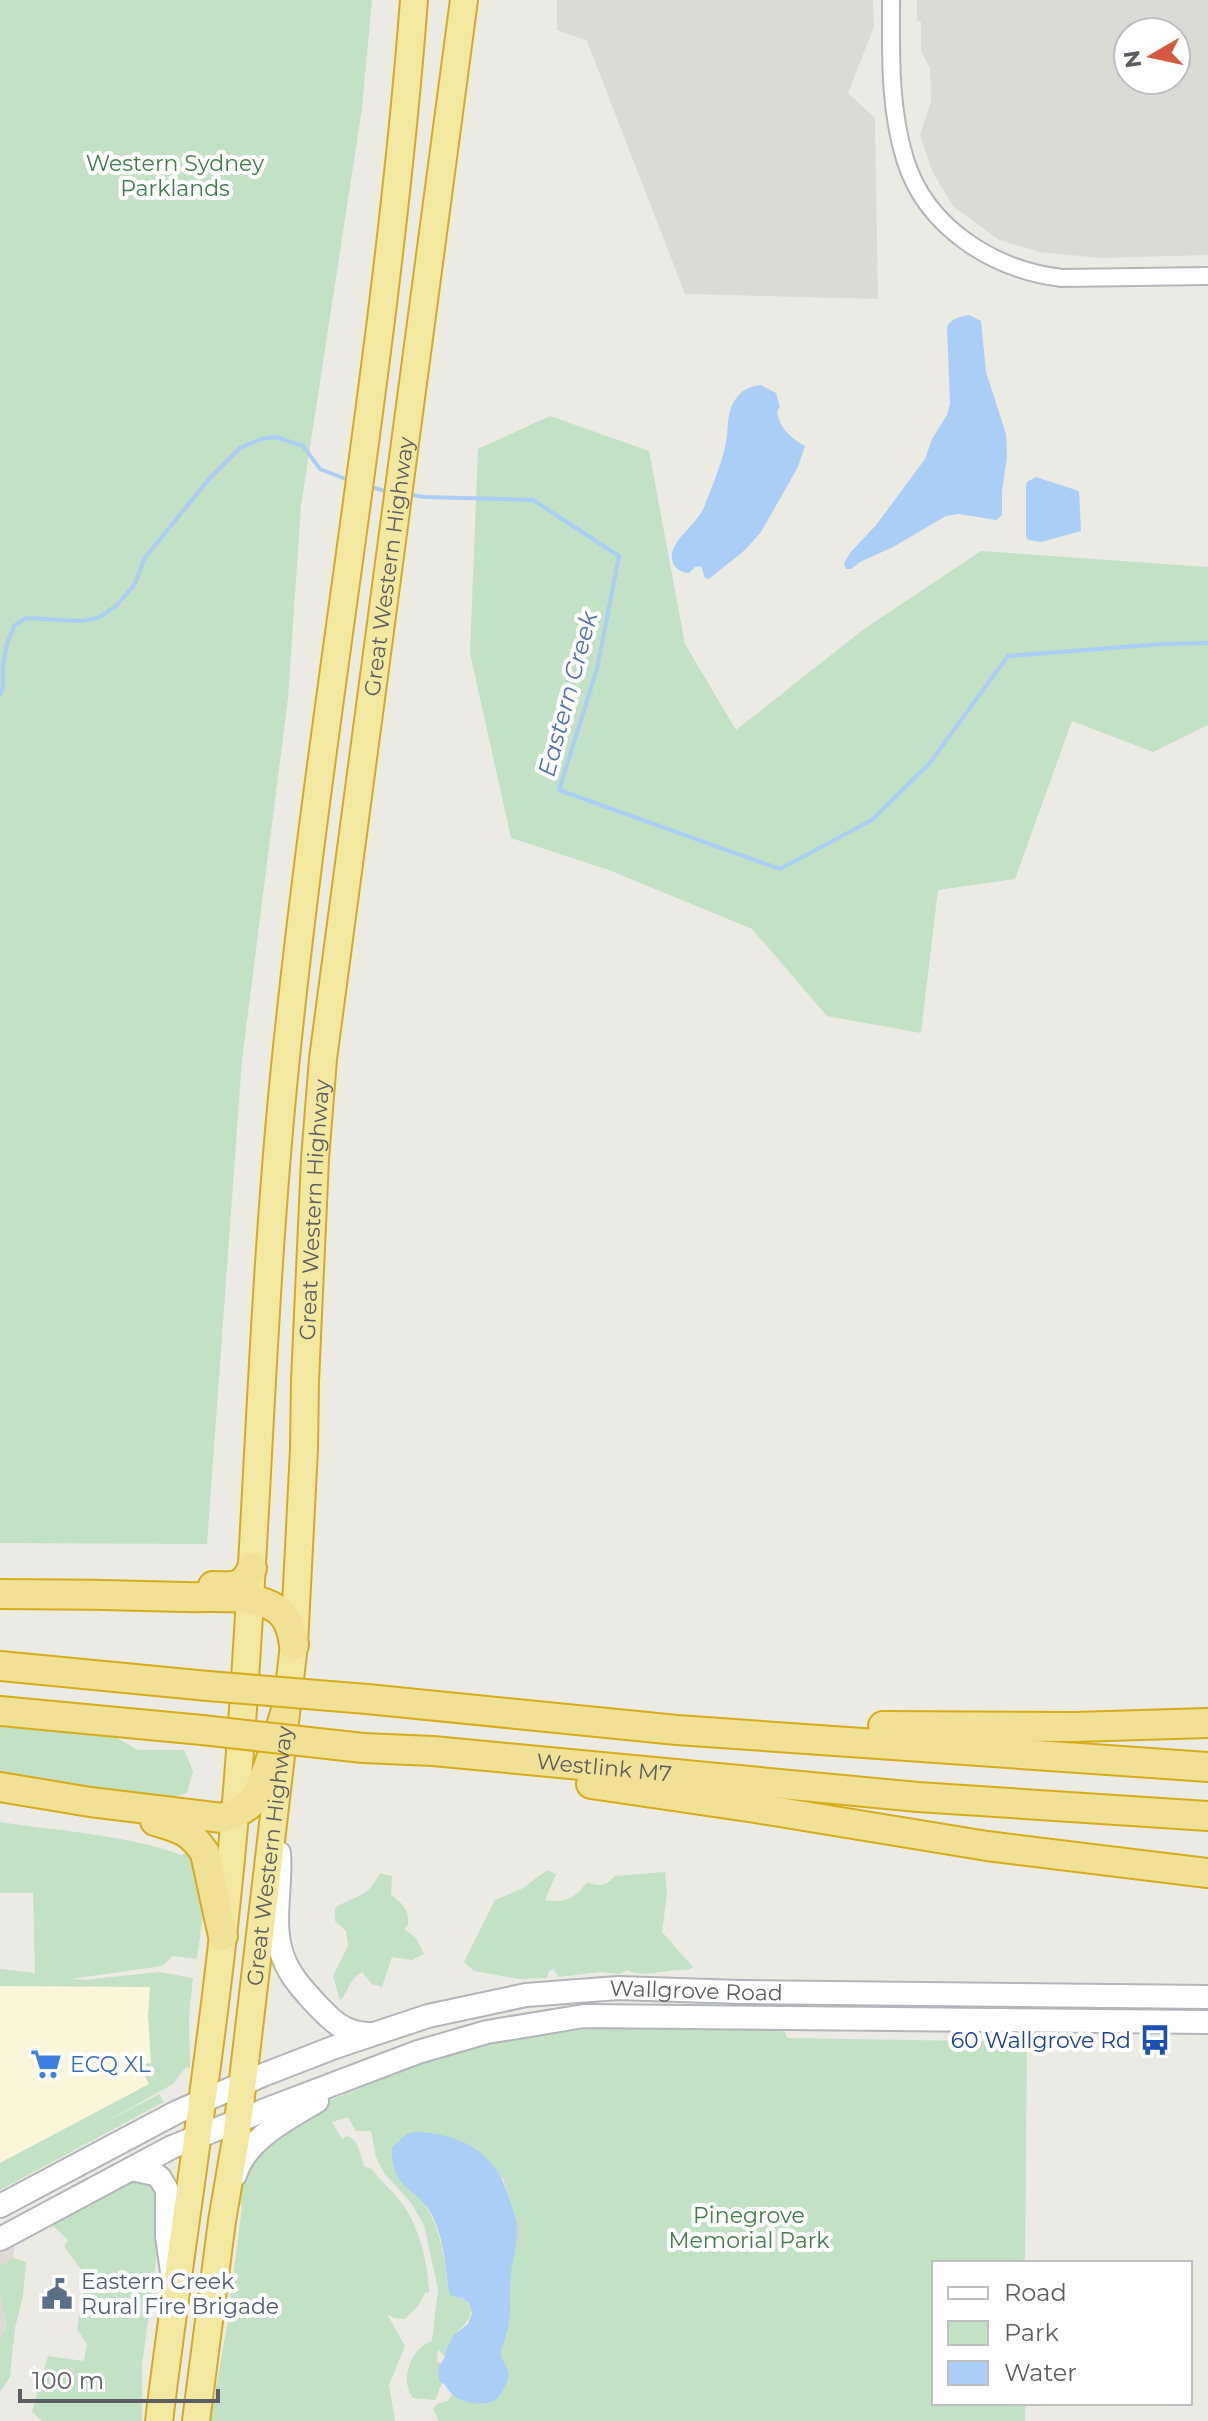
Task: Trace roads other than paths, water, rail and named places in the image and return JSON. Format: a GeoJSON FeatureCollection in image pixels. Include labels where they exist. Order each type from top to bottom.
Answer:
{"type":"FeatureCollection","features":[{"type":"Feature","properties":{"kind":"highway","name":"Great Western Highway"},"geometry":{"type":"LineString","coordinates":[[159,2421],[223,1936],[235,1814],[251,1600],[268,1271],[285,1065],[305,887],[388,270],[414,0]]}},
{"type":"Feature","properties":{"kind":"highway","name":"Great Western Highway"},"geometry":{"type":"LineString","coordinates":[[196,2421],[238,2121],[294,1645],[315,1159],[323,1059],[464,0]]}},
{"type":"Feature","properties":{"kind":"highway"},"geometry":{"type":"LineString","coordinates":[[0,1593],[91,1586],[238,1586],[248,1578],[252,1568]]}},
{"type":"Feature","properties":{"kind":"highway"},"geometry":{"type":"LineString","coordinates":[[0,1593],[251,1600],[275,1608],[282,1615],[289,1623],[294,1645]]}},
{"type":"Feature","properties":{"kind":"highway","name":"Westlink M7"},"geometry":{"type":"LineString","coordinates":[[0,1666],[677,1730],[1208,1767]]}},
{"type":"Feature","properties":{"kind":"highway","name":"Westlink M7"},"geometry":{"type":"LineString","coordinates":[[0,1711],[363,1748],[918,1797],[1208,1816]]}},
{"type":"Feature","properties":{"kind":"highway"},"geometry":{"type":"LineString","coordinates":[[0,1787],[214,1817],[235,1814],[258,1792],[285,1713]]}},
{"type":"Feature","properties":{"kind":"highway"},"geometry":{"type":"LineString","coordinates":[[677,1730],[693,1719],[914,1727],[1208,1723]]}},
{"type":"Feature","properties":{"kind":"highway"},"geometry":{"type":"LineString","coordinates":[[412,1750],[429,1763],[755,1808],[987,1846],[1208,1873]]}},
{"type":"Feature","properties":{"kind":"highway"},"geometry":{"type":"LineString","coordinates":[[90,1802],[181,1829],[198,1843],[209,1864],[223,1936]]}},
{"type":"Feature","properties":{"kind":"main road"},"geometry":{"type":"LineString","coordinates":[[275,1816],[279,1859],[278,1937],[286,1965],[304,1991],[338,2027],[358,2034],[373,2034]]}},
{"type":"Feature","properties":{"kind":"main road","name":"Wallgrove Road"},"geometry":{"type":"LineString","coordinates":[[0,2206],[177,2112],[242,2084],[335,2047],[428,2016],[526,1995],[618,1988],[1208,1997]]}},
{"type":"Feature","properties":{"kind":"main road","name":"Wallgrove Road"},"geometry":{"type":"LineString","coordinates":[[0,2239],[172,2147],[418,2052],[487,2032],[584,2016],[1208,2022]]}},
{"type":"Feature","properties":{"kind":"main road"},"geometry":{"type":"LineString","coordinates":[[222,2221],[245,2153],[284,2122],[355,2076]]}},
{"type":"Feature","properties":{"kind":"main road"},"geometry":{"type":"LineString","coordinates":[[131,2169],[155,2174],[167,2190],[167,2236],[175,2294]]}},
{"type":"Feature","properties":{"kind":"street"},"geometry":{"type":"LineString","coordinates":[[891,0],[892,82],[905,160],[928,204],[956,235],[1007,266],[1044,276],[1208,276]]}},
{"type":"Feature","properties":{"kind":"water"},"geometry":{"type":"Polygon","coordinates":[[[969,315],[981,321],[986,372],[1006,434],[1002,515],[996,520],[959,514],[946,516],[893,547],[846,569],[844,563],[850,553],[877,524],[925,459],[932,439],[947,415],[950,404],[947,327],[953,320],[969,315]]]}},
{"type":"Feature","properties":{"kind":"water"},"geometry":{"type":"Polygon","coordinates":[[[761,385],[776,393],[780,423],[805,446],[798,467],[761,532],[745,550],[709,579],[705,578],[701,566],[689,573],[682,572],[674,565],[672,553],[704,507],[722,458],[732,405],[743,391],[761,385]]]}},
{"type":"Feature","properties":{"kind":"water"},"geometry":{"type":"Polygon","coordinates":[[[1036,477],[1079,491],[1081,531],[1041,542],[1028,540],[1026,487],[1027,482],[1036,477]]]}},
{"type":"Feature","properties":{"kind":"water"},"geometry":{"type":"Polygon","coordinates":[[[416,2132],[462,2142],[486,2157],[503,2181],[515,2216],[517,2233],[509,2322],[501,2348],[508,2375],[502,2394],[492,2402],[476,2404],[465,2401],[439,2381],[438,2368],[448,2346],[454,2335],[468,2324],[472,2313],[469,2303],[449,2293],[442,2246],[434,2219],[396,2173],[392,2147],[407,2134],[416,2132]]]}},
{"type":"Feature","properties":{"kind":"waterway","name":"Eastern Creek"},"geometry":{"type":"LineString","coordinates":[[0,695],[7,644],[14,626],[26,618],[80,621],[98,618],[116,606],[135,584],[144,559],[209,479],[240,448],[261,439],[276,437],[303,446],[320,469],[351,481]]}},
{"type":"Feature","properties":{"kind":"waterway","name":"Eastern Creek"},"geometry":{"type":"LineString","coordinates":[[367,486],[389,492]]}},
{"type":"Feature","properties":{"kind":"waterway","name":"Eastern Creek"},"geometry":{"type":"LineString","coordinates":[[406,494],[533,500],[619,556],[597,669],[559,790],[780,869],[872,820],[929,764],[1008,656],[1208,643]]}},
{"type":"Feature","properties":{"kind":"place","name":"60 Wallgrove Rd"},"geometry":{"type":"Point","coordinates":[1155,2040]}},
{"type":"Feature","properties":{"kind":"place","name":"ECQ XL"},"geometry":{"type":"Point","coordinates":[46,2064]}},
{"type":"Feature","properties":{"kind":"place","name":"Eastern Creek Rural Fire Brigade"},"geometry":{"type":"Point","coordinates":[57,2294]}},
{"type":"Feature","properties":{"kind":"park label","name":"Western Sydney Parklands"},"geometry":{"type":"Point","coordinates":[175,176]}},
{"type":"Feature","properties":{"kind":"park label","name":"Pinegrove Memorial Park"},"geometry":{"type":"Point","coordinates":[749,2228]}}]}
